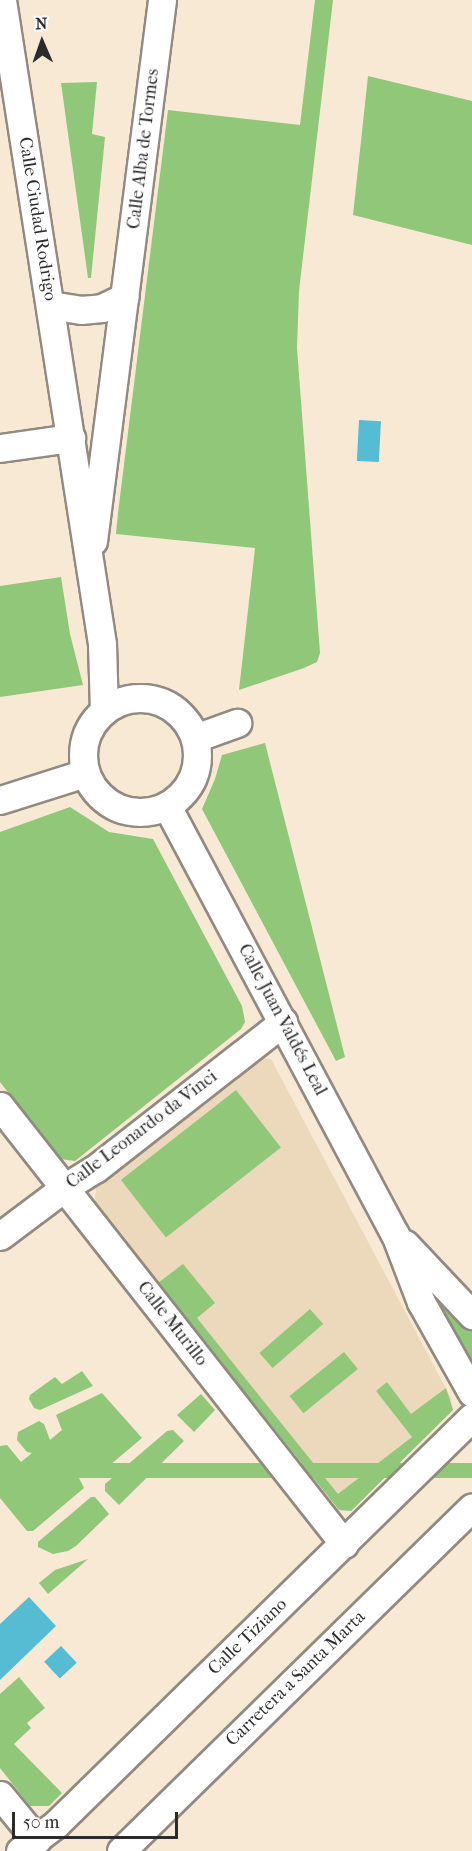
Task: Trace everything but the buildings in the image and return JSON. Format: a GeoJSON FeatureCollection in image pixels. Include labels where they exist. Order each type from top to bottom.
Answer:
{"type":"FeatureCollection","features":[{"type":"Feature","properties":{"kind":"street","name":"Calle Ciudad Rodrigo"},"geometry":{"type":"LineString","coordinates":[[2,0],[102,644],[104,710]]}},
{"type":"Feature","properties":{"kind":"street","name":"Calle Alba de Tormes"},"geometry":{"type":"LineString","coordinates":[[89,563],[100,501],[162,0]]}},
{"type":"Feature","properties":{"kind":"street"},"geometry":{"type":"LineString","coordinates":[[50,305],[81,310],[102,308],[125,297]]}},
{"type":"Feature","properties":{"kind":"street"},"geometry":{"type":"LineString","coordinates":[[0,448],[71,438]]}},
{"type":"Feature","properties":{"kind":"street","name":"Calle Ciudad Rodrigo"},"geometry":{"type":"LineString","coordinates":[[102,644],[135,698]]}},
{"type":"Feature","properties":{"kind":"street"},"geometry":{"type":"LineString","coordinates":[[135,698],[161,701],[182,716],[195,738],[198,765],[187,789],[167,807],[143,813],[118,809],[98,795],[85,773],[82,756],[85,738],[92,723],[104,710],[135,698]]}},
{"type":"Feature","properties":{"kind":"street"},"geometry":{"type":"LineString","coordinates":[[195,738],[237,723]]}},
{"type":"Feature","properties":{"kind":"street"},"geometry":{"type":"LineString","coordinates":[[0,800],[85,773]]}},
{"type":"Feature","properties":{"kind":"street","name":"Calle Juan Valdés Leal"},"geometry":{"type":"LineString","coordinates":[[167,807],[395,1234],[421,1302],[472,1394]]}},
{"type":"Feature","properties":{"kind":"street","name":"Calle Leonardo da Vinci"},"geometry":{"type":"LineString","coordinates":[[0,1236],[64,1188],[95,1169],[283,1022]]}},
{"type":"Feature","properties":{"kind":"street","name":"Calle Murillo"},"geometry":{"type":"LineString","coordinates":[[0,1106],[344,1544]]}},
{"type":"Feature","properties":{"kind":"street","name":"Calle Juan Valdés Leal"},"geometry":{"type":"LineString","coordinates":[[395,1234],[472,1315]]}},
{"type":"Feature","properties":{"kind":"street","name":"Calle Tiziano"},"geometry":{"type":"LineString","coordinates":[[28,1846],[344,1544],[472,1417]]}},
{"type":"Feature","properties":{"kind":"street","name":"Carretera a Santa Marta"},"geometry":{"type":"LineString","coordinates":[[121,1851],[472,1507]]}},
{"type":"Feature","properties":{"kind":"street"},"geometry":{"type":"LineString","coordinates":[[0,1795],[28,1846]]}},
{"type":"Feature","properties":{"kind":"shaded area"},"geometry":{"type":"Polygon","coordinates":[[[257,1058],[271,1059],[451,1398],[453,1410],[351,1511],[339,1510],[95,1204],[96,1186],[257,1058]]]}},
{"type":"Feature","properties":{"kind":"green space"},"geometry":{"type":"Polygon","coordinates":[[[315,0],[333,0],[299,291],[297,348],[320,653],[317,662],[304,668],[239,690],[255,548],[116,534],[118,513],[168,110],[300,125],[315,0]]]}},
{"type":"Feature","properties":{"kind":"green space"},"geometry":{"type":"Polygon","coordinates":[[[368,76],[472,101],[472,245],[353,215],[368,76]]]}},
{"type":"Feature","properties":{"kind":"green space"},"geometry":{"type":"Polygon","coordinates":[[[97,82],[92,134],[105,137],[91,278],[88,278],[61,83],[97,82]]]}},
{"type":"Feature","properties":{"kind":"green space"},"geometry":{"type":"Polygon","coordinates":[[[61,577],[70,634],[83,685],[0,697],[0,586],[61,577]]]}},
{"type":"Feature","properties":{"kind":"green space"},"geometry":{"type":"Polygon","coordinates":[[[265,743],[345,1057],[336,1061],[202,809],[222,755],[265,743]]]}},
{"type":"Feature","properties":{"kind":"green space"},"geometry":{"type":"Polygon","coordinates":[[[70,807],[109,832],[153,839],[242,1006],[245,1022],[241,1029],[75,1161],[60,1159],[0,1082],[0,832],[70,807]]]}},
{"type":"Feature","properties":{"kind":"green space"},"geometry":{"type":"Polygon","coordinates":[[[236,1090],[281,1148],[166,1237],[121,1180],[236,1090]]]}},
{"type":"Feature","properties":{"kind":"green space"},"geometry":{"type":"Polygon","coordinates":[[[183,1264],[215,1303],[197,1318],[338,1494],[412,1437],[376,1391],[387,1382],[411,1414],[446,1388],[453,1410],[351,1511],[339,1510],[158,1283],[183,1264]]]}},
{"type":"Feature","properties":{"kind":"green space"},"geometry":{"type":"Polygon","coordinates":[[[449,1305],[472,1328],[472,1372],[439,1311],[442,1306],[449,1305]]]}},
{"type":"Feature","properties":{"kind":"green space"},"geometry":{"type":"Polygon","coordinates":[[[310,1309],[323,1324],[273,1368],[259,1353],[310,1309]]]}},
{"type":"Feature","properties":{"kind":"green space"},"geometry":{"type":"Polygon","coordinates":[[[344,1352],[358,1369],[303,1413],[290,1396],[344,1352]]]}},
{"type":"Feature","properties":{"kind":"green space"},"geometry":{"type":"Polygon","coordinates":[[[82,1371],[93,1386],[40,1410],[34,1408],[29,1399],[30,1395],[55,1377],[62,1384],[82,1371]]]}},
{"type":"Feature","properties":{"kind":"green space"},"geometry":{"type":"Polygon","coordinates":[[[102,1393],[142,1438],[97,1476],[93,1477],[89,1469],[79,1478],[84,1488],[33,1531],[27,1531],[0,1498],[0,1446],[7,1445],[21,1462],[32,1453],[27,1452],[17,1440],[18,1432],[39,1421],[44,1424],[50,1440],[62,1430],[56,1415],[102,1393]]]}},
{"type":"Feature","properties":{"kind":"green space"},"geometry":{"type":"Polygon","coordinates":[[[201,1394],[215,1410],[194,1432],[177,1415],[201,1394]]]}},
{"type":"Feature","properties":{"kind":"green space"},"geometry":{"type":"Polygon","coordinates":[[[173,1430],[184,1441],[119,1505],[105,1491],[105,1484],[167,1431],[173,1430]]]}},
{"type":"Feature","properties":{"kind":"green space"},"geometry":{"type":"Polygon","coordinates":[[[0,1463],[472,1463],[472,1478],[0,1478],[0,1463]]]}},
{"type":"Feature","properties":{"kind":"green space"},"geometry":{"type":"Polygon","coordinates":[[[91,1497],[95,1497],[109,1514],[76,1546],[68,1551],[53,1554],[38,1547],[38,1542],[91,1497]]]}},
{"type":"Feature","properties":{"kind":"green space"},"geometry":{"type":"Polygon","coordinates":[[[88,1559],[48,1594],[39,1583],[55,1570],[88,1559]]]}},
{"type":"Feature","properties":{"kind":"green space"},"geometry":{"type":"Polygon","coordinates":[[[19,1677],[45,1708],[27,1723],[31,1728],[14,1744],[62,1793],[49,1806],[30,1806],[0,1768],[0,1694],[19,1677]]]}},
{"type":"Feature","properties":{"kind":"water"},"geometry":{"type":"Polygon","coordinates":[[[359,420],[381,421],[379,462],[357,461],[359,420]]]}},
{"type":"Feature","properties":{"kind":"water"},"geometry":{"type":"Polygon","coordinates":[[[29,1597],[56,1626],[0,1680],[0,1624],[29,1597]]]}},
{"type":"Feature","properties":{"kind":"water"},"geometry":{"type":"Polygon","coordinates":[[[61,1646],[77,1663],[60,1679],[44,1662],[61,1646]]]}}]}
